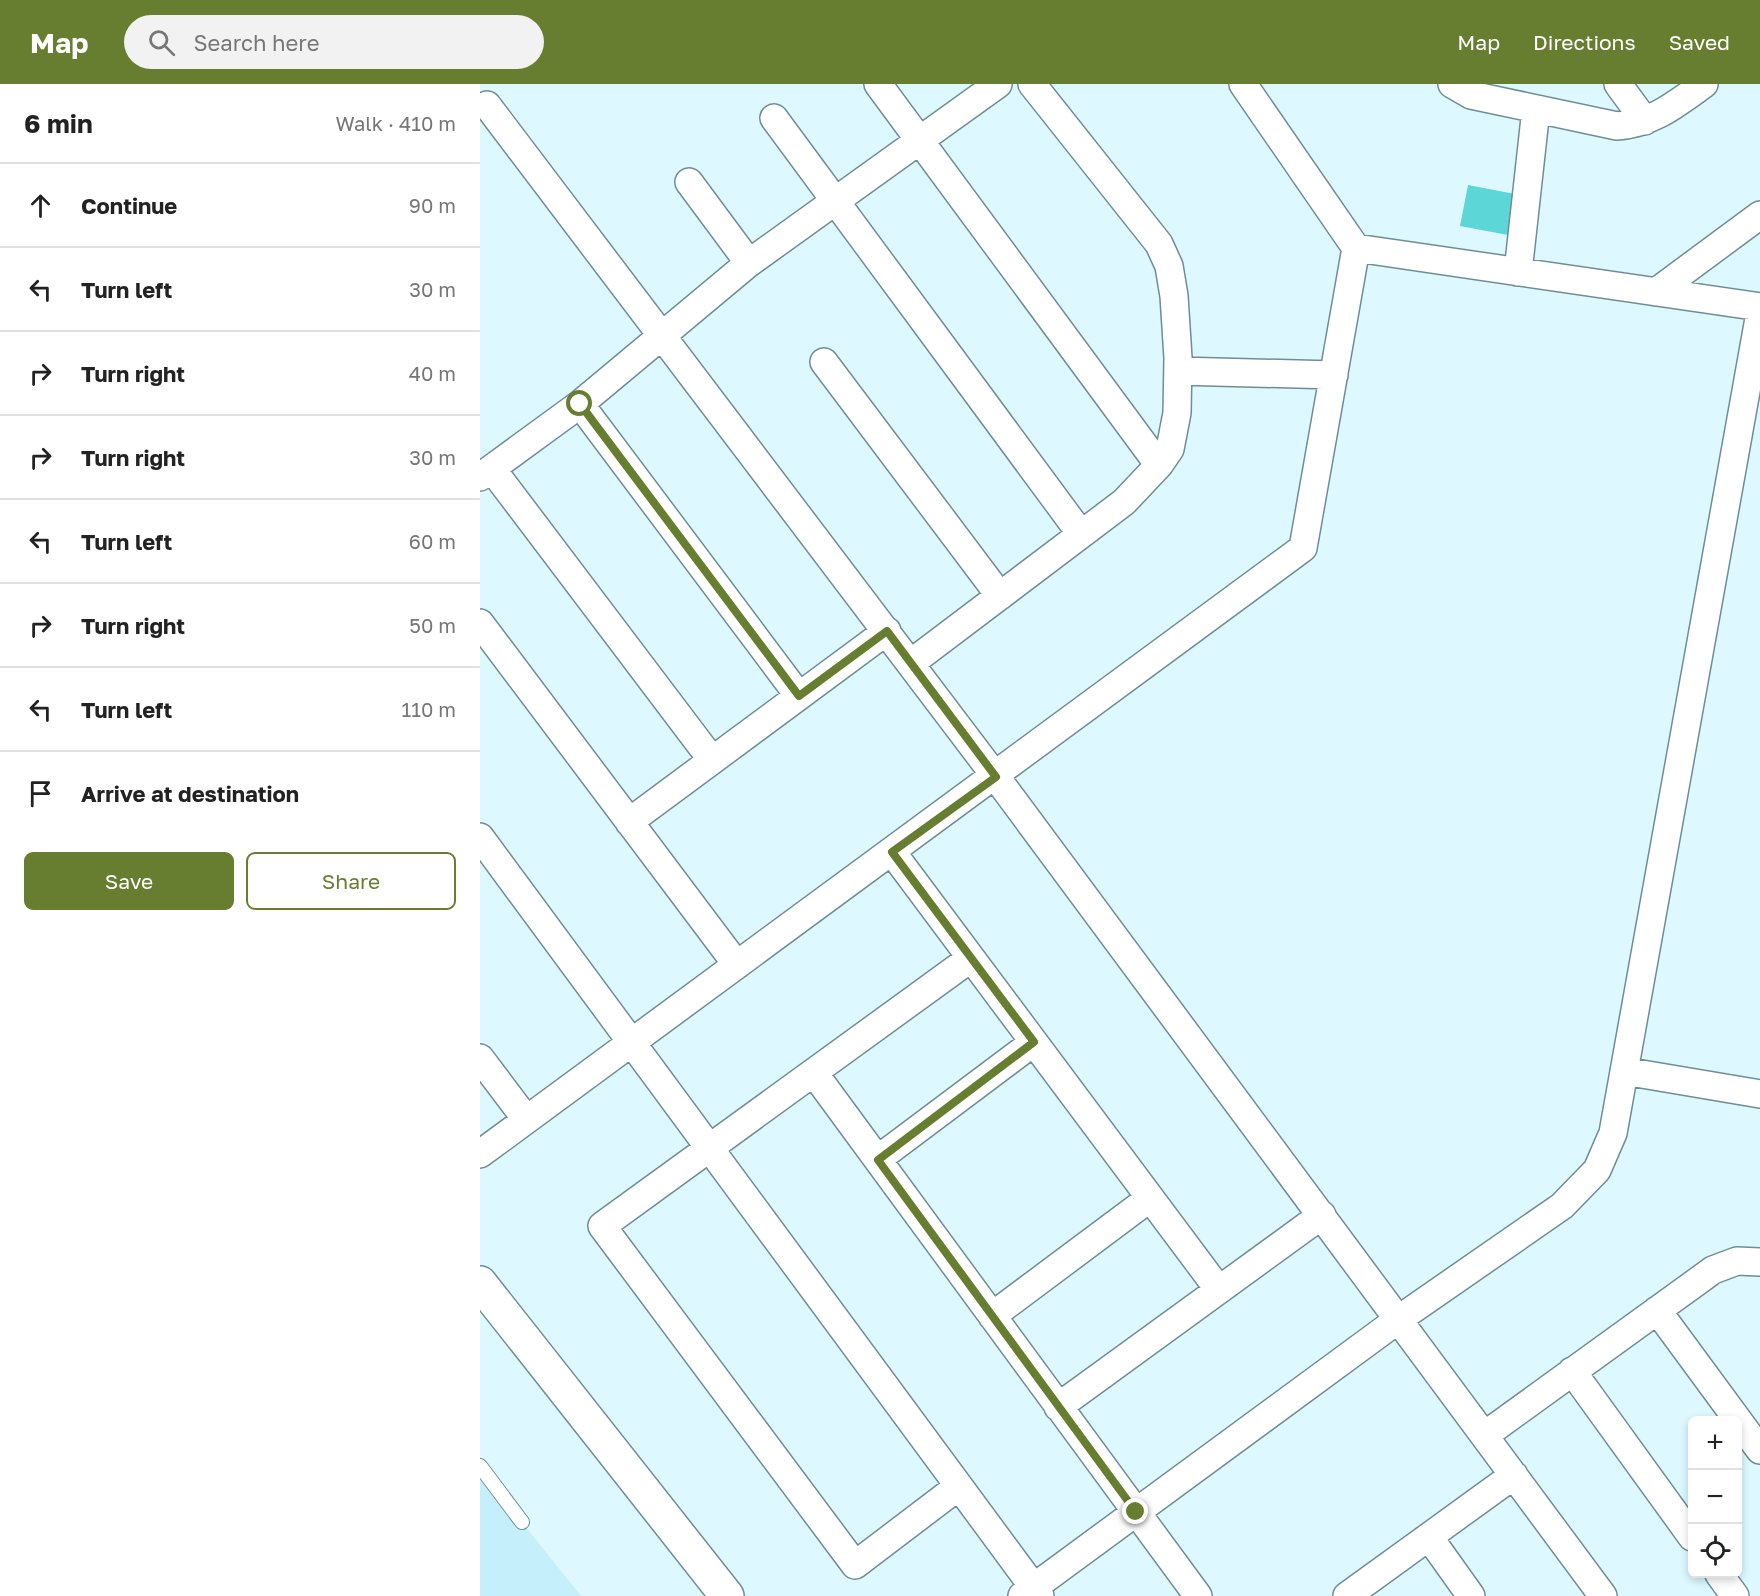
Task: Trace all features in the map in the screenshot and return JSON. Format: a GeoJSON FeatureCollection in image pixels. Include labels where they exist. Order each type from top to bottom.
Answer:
{"type":"FeatureCollection","features":[{"type":"Feature","properties":{"kind":"street"},"geometry":{"type":"LineString","coordinates":[[878,84],[1159,465]]}},
{"type":"Feature","properties":{"kind":"street"},"geometry":{"type":"LineString","coordinates":[[712,760],[486,473],[580,404],[749,263],[998,84]]}},
{"type":"Feature","properties":{"kind":"street"},"geometry":{"type":"LineString","coordinates":[[911,663],[1124,502],[1159,465],[1170,449],[1175,422],[1178,371],[1174,297],[1169,266],[1159,244],[1032,84]]}},
{"type":"Feature","properties":{"kind":"street"},"geometry":{"type":"LineString","coordinates":[[480,1154],[996,777],[1304,548],[1356,248],[1243,84]]}},
{"type":"Feature","properties":{"kind":"street"},"geometry":{"type":"LineString","coordinates":[[1452,84],[1471,95],[1617,126],[1645,121],[1666,112],[1704,84]]}},
{"type":"Feature","properties":{"kind":"street"},"geometry":{"type":"LineString","coordinates":[[1618,84],[1645,121]]}},
{"type":"Feature","properties":{"kind":"street"},"geometry":{"type":"LineString","coordinates":[[487,105],[911,663],[1604,1596]]}},
{"type":"Feature","properties":{"kind":"street"},"geometry":{"type":"LineString","coordinates":[[1518,272],[1536,108]]}},
{"type":"Feature","properties":{"kind":"street"},"geometry":{"type":"LineString","coordinates":[[774,118],[833,202],[1081,534]]}},
{"type":"Feature","properties":{"kind":"street"},"geometry":{"type":"LineString","coordinates":[[689,182],[749,263]]}},
{"type":"Feature","properties":{"kind":"street"},"geometry":{"type":"LineString","coordinates":[[1656,292],[1760,215]]}},
{"type":"Feature","properties":{"kind":"street"},"geometry":{"type":"LineString","coordinates":[[1356,248],[1760,307]]}},
{"type":"Feature","properties":{"kind":"street"},"geometry":{"type":"LineString","coordinates":[[480,837],[959,1485],[1032,1593],[1136,1512],[1399,1319],[1563,1206],[1597,1170],[1613,1133],[1760,313]]}},
{"type":"Feature","properties":{"kind":"street"},"geometry":{"type":"LineString","coordinates":[[824,362],[1000,596]]}},
{"type":"Feature","properties":{"kind":"street"},"geometry":{"type":"LineString","coordinates":[[1178,371],[1334,375]]}},
{"type":"Feature","properties":{"kind":"street"},"geometry":{"type":"LineString","coordinates":[[580,404],[799,696]]}},
{"type":"Feature","properties":{"kind":"street"},"geometry":{"type":"LineString","coordinates":[[480,623],[737,965]]}},
{"type":"Feature","properties":{"kind":"street"},"geometry":{"type":"LineString","coordinates":[[629,822],[887,631]]}},
{"type":"Feature","properties":{"kind":"street"},"geometry":{"type":"LineString","coordinates":[[892,852],[1219,1290]]}},
{"type":"Feature","properties":{"kind":"street"},"geometry":{"type":"LineString","coordinates":[[959,1485],[855,1565],[602,1226],[971,958]]}},
{"type":"Feature","properties":{"kind":"street"},"geometry":{"type":"LineString","coordinates":[[878,1160],[1034,1042]]}},
{"type":"Feature","properties":{"kind":"street"},"geometry":{"type":"LineString","coordinates":[[480,1058],[526,1119]]}},
{"type":"Feature","properties":{"kind":"street"},"geometry":{"type":"LineString","coordinates":[[1624,1071],[1760,1094]]}},
{"type":"Feature","properties":{"kind":"street"},"geometry":{"type":"LineString","coordinates":[[814,1073],[1198,1596]]}},
{"type":"Feature","properties":{"kind":"street"},"geometry":{"type":"LineString","coordinates":[[992,1316],[1150,1198]]}},
{"type":"Feature","properties":{"kind":"street"},"geometry":{"type":"LineString","coordinates":[[1058,1407],[1322,1215]]}},
{"type":"Feature","properties":{"kind":"street"},"geometry":{"type":"LineString","coordinates":[[1485,1435],[1713,1269],[1737,1261],[1757,1266]]}},
{"type":"Feature","properties":{"kind":"street"},"geometry":{"type":"LineString","coordinates":[[480,1283],[727,1596]]}},
{"type":"Feature","properties":{"kind":"street"},"geometry":{"type":"LineString","coordinates":[[1657,1310],[1760,1450]]}},
{"type":"Feature","properties":{"kind":"street"},"geometry":{"type":"LineString","coordinates":[[1572,1371],[1688,1531]]}},
{"type":"Feature","properties":{"kind":"street"},"geometry":{"type":"LineString","coordinates":[[1347,1596],[1514,1475]]}},
{"type":"Feature","properties":{"kind":"street"},"geometry":{"type":"LineString","coordinates":[[1429,1537],[1472,1596]]}},
{"type":"Feature","properties":{"kind":"street"},"geometry":{"type":"LineString","coordinates":[[1722,1578],[1735,1596]]}},
{"type":"Feature","properties":{"kind":"lane"},"geometry":{"type":"LineString","coordinates":[[480,1466],[522,1522]]}},
{"type":"Feature","properties":{"kind":"shaded area"},"geometry":{"type":"Polygon","coordinates":[[[480,1470],[581,1596],[480,1596],[480,1470]]]}},
{"type":"Feature","properties":{"kind":"building"},"geometry":{"type":"Polygon","coordinates":[[[1468,185],[1515,194],[1508,235],[1460,226],[1468,185]]]}},
{"type":"Feature","properties":{"kind":"route"},"geometry":{"type":"LineString","coordinates":[[580,404],[799,696],[887,631],[996,777],[892,852],[1034,1042],[878,1160],[1136,1512]]}}]}
